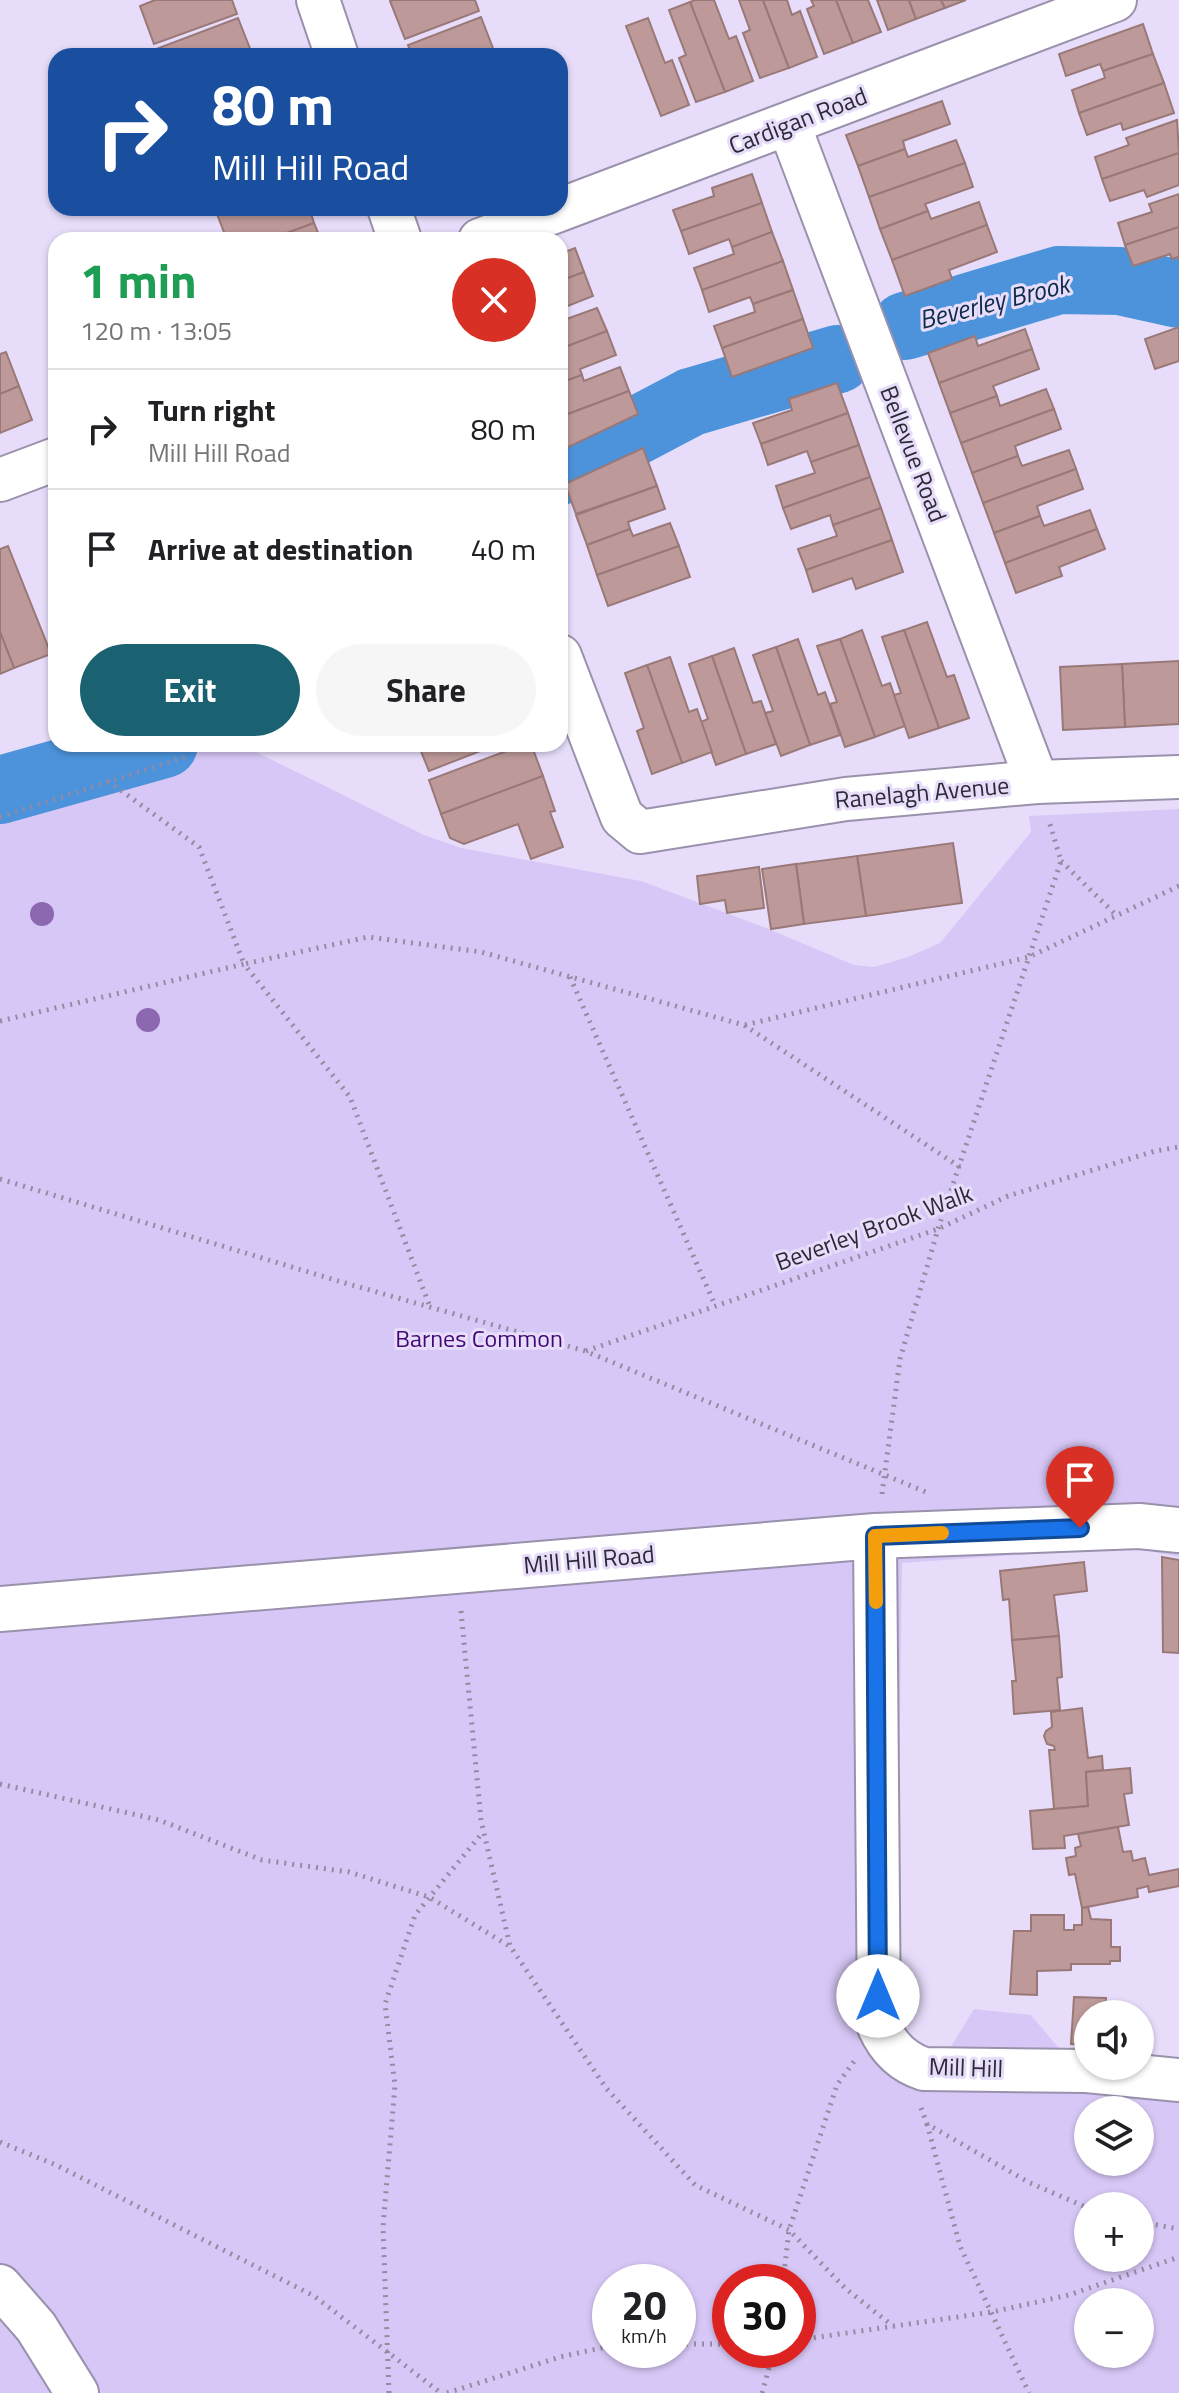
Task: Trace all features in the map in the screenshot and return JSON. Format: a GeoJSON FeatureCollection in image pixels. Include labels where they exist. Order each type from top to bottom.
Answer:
{"type":"FeatureCollection","features":[{"type":"Feature","properties":{"kind":"main road","name":"Mill Hill Road"},"geometry":{"type":"LineString","coordinates":[[0,1609],[875,1536],[1139,1526],[1179,1530]]}},
{"type":"Feature","properties":{"kind":"street"},"geometry":{"type":"LineString","coordinates":[[318,0],[334,48]]}},
{"type":"Feature","properties":{"kind":"street","name":"Cardigan Road"},"geometry":{"type":"LineString","coordinates":[[568,207],[1115,0]]}},
{"type":"Feature","properties":{"kind":"street","name":"Bellevue Road"},"geometry":{"type":"LineString","coordinates":[[789,125],[1037,782]]}},
{"type":"Feature","properties":{"kind":"street","name":"Cardigan Road"},"geometry":{"type":"LineString","coordinates":[[501,232],[544,216]]}},
{"type":"Feature","properties":{"kind":"street"},"geometry":{"type":"LineString","coordinates":[[0,480],[48,462]]}},
{"type":"Feature","properties":{"kind":"street","name":"Ranelagh Avenue"},"geometry":{"type":"LineString","coordinates":[[568,677],[622,817],[640,832],[846,799],[1037,782],[1179,777]]}},
{"type":"Feature","properties":{"kind":"street"},"geometry":{"type":"LineString","coordinates":[[875,1536],[890,2042]]}},
{"type":"Feature","properties":{"kind":"street","name":"Mill Hill"},"geometry":{"type":"LineString","coordinates":[[890,2042],[924,2069],[1087,2071],[1179,2080]]}},
{"type":"Feature","properties":{"kind":"street"},"geometry":{"type":"LineString","coordinates":[[0,2286],[36,2327],[77,2393]]}},
{"type":"Feature","properties":{"kind":"path"},"geometry":{"type":"LineString","coordinates":[[0,817],[188,756]]}},
{"type":"Feature","properties":{"kind":"path"},"geometry":{"type":"LineString","coordinates":[[108,781],[199,847],[244,964],[350,1097],[430,1307]]}},
{"type":"Feature","properties":{"kind":"path"},"geometry":{"type":"LineString","coordinates":[[1037,782],[1061,861],[1117,916]]}},
{"type":"Feature","properties":{"kind":"path"},"geometry":{"type":"LineString","coordinates":[[875,1536],[900,1359],[938,1229],[1061,861]]}},
{"type":"Feature","properties":{"kind":"path"},"geometry":{"type":"LineString","coordinates":[[744,1025],[1029,957],[1179,886]]}},
{"type":"Feature","properties":{"kind":"path"},"geometry":{"type":"LineString","coordinates":[[0,1021],[368,937],[481,952],[744,1025],[960,1167]]}},
{"type":"Feature","properties":{"kind":"path"},"geometry":{"type":"LineString","coordinates":[[570,977],[715,1305]]}},
{"type":"Feature","properties":{"kind":"path","name":"Beverley Brook Walk"},"geometry":{"type":"LineString","coordinates":[[585,1351],[938,1229],[1008,1196],[1155,1151],[1179,1147]]}},
{"type":"Feature","properties":{"kind":"path"},"geometry":{"type":"LineString","coordinates":[[0,1179],[585,1351],[939,1497]]}},
{"type":"Feature","properties":{"kind":"path"},"geometry":{"type":"LineString","coordinates":[[458,1571],[483,1832],[510,1946],[606,2088],[695,2185],[789,2230],[846,2289],[893,2326]]}},
{"type":"Feature","properties":{"kind":"path"},"geometry":{"type":"LineString","coordinates":[[0,1784],[159,1820],[262,1860],[349,1872],[429,1897],[510,1946]]}},
{"type":"Feature","properties":{"kind":"path"},"geometry":{"type":"LineString","coordinates":[[389,2393],[383,2227],[395,2085],[385,2004],[415,1915],[483,1832]]}},
{"type":"Feature","properties":{"kind":"path"},"geometry":{"type":"LineString","coordinates":[[785,2264],[789,2230],[837,2085],[890,2042],[927,2124],[960,2246],[1029,2393]]}},
{"type":"Feature","properties":{"kind":"path"},"geometry":{"type":"LineString","coordinates":[[927,2124],[1030,2183],[1074,2202]]}},
{"type":"Feature","properties":{"kind":"path"},"geometry":{"type":"LineString","coordinates":[[0,2142],[56,2165],[314,2296],[444,2393],[592,2350]]}},
{"type":"Feature","properties":{"kind":"path"},"geometry":{"type":"LineString","coordinates":[[1154,2225],[1179,2229]]}},
{"type":"Feature","properties":{"kind":"path"},"geometry":{"type":"LineString","coordinates":[[816,2337],[992,2312],[1069,2295],[1179,2257]]}},
{"type":"Feature","properties":{"kind":"path"},"geometry":{"type":"LineString","coordinates":[[762,2393],[769,2368]]}},
{"type":"Feature","properties":{"kind":"green space","name":"Barnes Common"},"geometry":{"type":"Polygon","coordinates":[[[166,752],[256,752],[424,835],[461,848],[641,881],[854,965],[874,967],[940,943],[1031,832],[1029,816],[1179,809],[1179,1557],[1129,1547],[902,1563],[896,2029],[925,2047],[950,2048],[974,2009],[1031,2015],[1063,2053],[1074,2053],[1074,2080],[1154,2080],[1154,2057],[1179,2058],[1179,2393],[0,2393],[0,804],[166,752]]]}},
{"type":"Feature","properties":{"kind":"building"},"geometry":{"type":"Polygon","coordinates":[[[155,0],[232,0],[237,14],[154,44],[140,6],[155,0]]]}},
{"type":"Feature","properties":{"kind":"building"},"geometry":{"type":"Polygon","coordinates":[[[475,0],[479,11],[405,39],[390,1],[475,0]]]}},
{"type":"Feature","properties":{"kind":"building"},"geometry":{"type":"Polygon","coordinates":[[[714,0],[729,39],[736,36],[753,81],[725,92],[690,2],[714,0]]]}},
{"type":"Feature","properties":{"kind":"building"},"geometry":{"type":"Polygon","coordinates":[[[739,0],[763,0],[789,68],[760,78],[743,33],[750,30],[739,0]]]}},
{"type":"Feature","properties":{"kind":"building"},"geometry":{"type":"Polygon","coordinates":[[[763,0],[787,0],[792,15],[800,11],[817,57],[789,68],[763,0]]]}},
{"type":"Feature","properties":{"kind":"building"},"geometry":{"type":"Polygon","coordinates":[[[811,0],[836,0],[853,43],[824,54],[807,9],[814,6],[811,0]]]}},
{"type":"Feature","properties":{"kind":"building"},"geometry":{"type":"Polygon","coordinates":[[[836,0],[868,0],[881,32],[853,43],[836,0]]]}},
{"type":"Feature","properties":{"kind":"building"},"geometry":{"type":"Polygon","coordinates":[[[877,0],[909,0],[916,19],[888,30],[877,0]]]}},
{"type":"Feature","properties":{"kind":"building"},"geometry":{"type":"Polygon","coordinates":[[[909,0],[941,0],[945,8],[916,19],[909,0]]]}},
{"type":"Feature","properties":{"kind":"building"},"geometry":{"type":"Polygon","coordinates":[[[941,0],[966,0],[945,8],[941,0]]]}},
{"type":"Feature","properties":{"kind":"building"},"geometry":{"type":"Polygon","coordinates":[[[690,2],[725,92],[696,102],[679,58],[686,55],[669,10],[690,2]]]}},
{"type":"Feature","properties":{"kind":"building"},"geometry":{"type":"Polygon","coordinates":[[[481,17],[493,48],[409,48],[408,45],[481,17]]]}},
{"type":"Feature","properties":{"kind":"building"},"geometry":{"type":"Polygon","coordinates":[[[238,18],[250,48],[159,48],[238,18]]]}},
{"type":"Feature","properties":{"kind":"building"},"geometry":{"type":"Polygon","coordinates":[[[648,18],[665,63],[672,60],[689,105],[661,116],[626,26],[648,18]]]}},
{"type":"Feature","properties":{"kind":"building"},"geometry":{"type":"Polygon","coordinates":[[[1143,24],[1153,54],[1103,71],[1100,64],[1066,76],[1059,54],[1143,24]]]}},
{"type":"Feature","properties":{"kind":"building"},"geometry":{"type":"Polygon","coordinates":[[[1153,54],[1164,83],[1079,113],[1072,90],[1105,78],[1103,71],[1153,54]]]}},
{"type":"Feature","properties":{"kind":"building"},"geometry":{"type":"Polygon","coordinates":[[[1164,83],[1174,113],[1123,130],[1121,123],[1087,135],[1079,113],[1164,83]]]}},
{"type":"Feature","properties":{"kind":"building"},"geometry":{"type":"Polygon","coordinates":[[[942,101],[950,124],[903,141],[905,149],[858,166],[846,135],[942,101]]]}},
{"type":"Feature","properties":{"kind":"building"},"geometry":{"type":"Polygon","coordinates":[[[1177,120],[1179,153],[1102,179],[1095,157],[1129,145],[1126,138],[1177,120]]]}},
{"type":"Feature","properties":{"kind":"building"},"geometry":{"type":"Polygon","coordinates":[[[956,140],[965,163],[869,197],[858,166],[905,149],[908,157],[956,140]]]}},
{"type":"Feature","properties":{"kind":"building"},"geometry":{"type":"Polygon","coordinates":[[[1179,153],[1179,185],[1147,197],[1144,190],[1110,201],[1102,179],[1179,153]]]}},
{"type":"Feature","properties":{"kind":"building"},"geometry":{"type":"Polygon","coordinates":[[[965,163],[973,187],[925,204],[928,211],[880,229],[869,197],[965,163]]]}},
{"type":"Feature","properties":{"kind":"building"},"geometry":{"type":"Polygon","coordinates":[[[752,174],[762,203],[681,231],[673,210],[714,196],[712,188],[752,174]]]}},
{"type":"Feature","properties":{"kind":"building"},"geometry":{"type":"Polygon","coordinates":[[[1179,194],[1179,227],[1125,245],[1118,223],[1152,212],[1149,204],[1179,194]]]}},
{"type":"Feature","properties":{"kind":"building"},"geometry":{"type":"Polygon","coordinates":[[[979,202],[987,225],[892,260],[880,229],[928,211],[931,219],[979,202]]]}},
{"type":"Feature","properties":{"kind":"building"},"geometry":{"type":"Polygon","coordinates":[[[762,203],[772,232],[732,247],[729,239],[689,254],[681,231],[762,203]]]}},
{"type":"Feature","properties":{"kind":"building"},"geometry":{"type":"Polygon","coordinates":[[[218,216],[312,216],[314,223],[290,232],[224,232],[218,216]]]}},
{"type":"Feature","properties":{"kind":"building"},"geometry":{"type":"Polygon","coordinates":[[[314,223],[318,232],[290,232],[314,223]]]}},
{"type":"Feature","properties":{"kind":"building"},"geometry":{"type":"Polygon","coordinates":[[[987,225],[997,252],[949,270],[952,279],[905,296],[892,260],[987,225]]]}},
{"type":"Feature","properties":{"kind":"building"},"geometry":{"type":"Polygon","coordinates":[[[1179,227],[1179,260],[1178,257],[1172,259],[1170,254],[1133,266],[1125,245],[1179,227]]]}},
{"type":"Feature","properties":{"kind":"building"},"geometry":{"type":"Polygon","coordinates":[[[772,232],[783,261],[702,290],[694,268],[734,254],[732,247],[772,232]]]}},
{"type":"Feature","properties":{"kind":"building"},"geometry":{"type":"Polygon","coordinates":[[[575,248],[584,272],[568,278],[568,251],[575,248]]]}},
{"type":"Feature","properties":{"kind":"building"},"geometry":{"type":"Polygon","coordinates":[[[783,261],[793,290],[753,304],[750,297],[709,312],[702,290],[783,261]]]}},
{"type":"Feature","properties":{"kind":"building"},"geometry":{"type":"Polygon","coordinates":[[[584,272],[593,296],[568,306],[568,278],[584,272]]]}},
{"type":"Feature","properties":{"kind":"building"},"geometry":{"type":"Polygon","coordinates":[[[793,290],[803,319],[722,348],[714,326],[755,312],[753,304],[793,290]]]}},
{"type":"Feature","properties":{"kind":"building"},"geometry":{"type":"Polygon","coordinates":[[[597,308],[607,331],[568,346],[568,318],[597,308]]]}},
{"type":"Feature","properties":{"kind":"building"},"geometry":{"type":"Polygon","coordinates":[[[803,319],[813,348],[732,377],[722,348],[803,319]]]}},
{"type":"Feature","properties":{"kind":"building"},"geometry":{"type":"Polygon","coordinates":[[[1179,327],[1179,361],[1155,369],[1145,339],[1179,327]]]}},
{"type":"Feature","properties":{"kind":"building"},"geometry":{"type":"Polygon","coordinates":[[[1025,329],[1032,349],[939,383],[928,353],[975,336],[978,346],[1025,329]]]}},
{"type":"Feature","properties":{"kind":"building"},"geometry":{"type":"Polygon","coordinates":[[[607,331],[616,355],[580,369],[582,375],[568,380],[568,346],[607,331]]]}},
{"type":"Feature","properties":{"kind":"building"},"geometry":{"type":"Polygon","coordinates":[[[1032,349],[1039,369],[993,386],[997,396],[950,413],[939,383],[1032,349]]]}},
{"type":"Feature","properties":{"kind":"building"},"geometry":{"type":"Polygon","coordinates":[[[6,352],[19,386],[0,394],[0,354],[6,352]]]}},
{"type":"Feature","properties":{"kind":"building"},"geometry":{"type":"Polygon","coordinates":[[[620,367],[629,391],[568,414],[568,380],[582,375],[584,381],[620,367]]]}},
{"type":"Feature","properties":{"kind":"building"},"geometry":{"type":"Polygon","coordinates":[[[837,383],[848,413],[761,444],[753,423],[792,410],[789,399],[837,383]]]}},
{"type":"Feature","properties":{"kind":"building"},"geometry":{"type":"Polygon","coordinates":[[[19,386],[32,420],[0,433],[0,394],[19,386]]]}},
{"type":"Feature","properties":{"kind":"building"},"geometry":{"type":"Polygon","coordinates":[[[1046,389],[1054,409],[961,443],[950,413],[997,396],[1000,406],[1046,389]]]}},
{"type":"Feature","properties":{"kind":"building"},"geometry":{"type":"Polygon","coordinates":[[[629,391],[638,414],[568,447],[568,414],[629,391]]]}},
{"type":"Feature","properties":{"kind":"building"},"geometry":{"type":"Polygon","coordinates":[[[1054,409],[1061,429],[1015,446],[1018,456],[972,473],[961,443],[1054,409]]]}},
{"type":"Feature","properties":{"kind":"building"},"geometry":{"type":"Polygon","coordinates":[[[848,413],[859,445],[811,462],[807,451],[768,465],[761,444],[848,413]]]}},
{"type":"Feature","properties":{"kind":"building"},"geometry":{"type":"Polygon","coordinates":[[[859,445],[870,477],[783,508],[776,486],[815,473],[811,462],[859,445]]]}},
{"type":"Feature","properties":{"kind":"building"},"geometry":{"type":"Polygon","coordinates":[[[643,448],[657,486],[576,514],[568,483],[643,448]]]}},
{"type":"Feature","properties":{"kind":"building"},"geometry":{"type":"Polygon","coordinates":[[[1069,450],[1076,469],[983,503],[972,473],[1018,456],[1022,466],[1069,450]]]}},
{"type":"Feature","properties":{"kind":"building"},"geometry":{"type":"Polygon","coordinates":[[[1076,469],[1083,489],[1037,506],[1040,516],[994,533],[983,503],[1076,469]]]}},
{"type":"Feature","properties":{"kind":"building"},"geometry":{"type":"Polygon","coordinates":[[[870,477],[881,508],[833,525],[830,515],[791,529],[783,508],[870,477]]]}},
{"type":"Feature","properties":{"kind":"building"},"geometry":{"type":"Polygon","coordinates":[[[657,486],[665,509],[628,522],[630,529],[587,545],[576,515],[657,486]]]}},
{"type":"Feature","properties":{"kind":"building"},"geometry":{"type":"Polygon","coordinates":[[[881,508],[892,540],[806,570],[798,549],[837,536],[833,525],[881,508]]]}},
{"type":"Feature","properties":{"kind":"building"},"geometry":{"type":"Polygon","coordinates":[[[1090,510],[1097,529],[1005,563],[994,533],[1040,516],[1044,526],[1090,510]]]}},
{"type":"Feature","properties":{"kind":"building"},"geometry":{"type":"Polygon","coordinates":[[[670,523],[679,546],[597,575],[587,545],[630,529],[633,536],[670,523]]]}},
{"type":"Feature","properties":{"kind":"building"},"geometry":{"type":"Polygon","coordinates":[[[1097,529],[1105,549],[1059,567],[1062,576],[1016,593],[1005,563],[1097,529]]]}},
{"type":"Feature","properties":{"kind":"building"},"geometry":{"type":"Polygon","coordinates":[[[892,540],[903,572],[856,589],[852,578],[813,592],[806,570],[892,540]]]}},
{"type":"Feature","properties":{"kind":"building"},"geometry":{"type":"Polygon","coordinates":[[[8,546],[48,646],[48,655],[14,668],[0,632],[0,549],[8,546]]]}},
{"type":"Feature","properties":{"kind":"building"},"geometry":{"type":"Polygon","coordinates":[[[679,546],[690,577],[608,606],[597,575],[679,546]]]}},
{"type":"Feature","properties":{"kind":"building"},"geometry":{"type":"Polygon","coordinates":[[[927,622],[947,677],[954,675],[969,718],[939,728],[904,630],[927,622]]]}},
{"type":"Feature","properties":{"kind":"building"},"geometry":{"type":"Polygon","coordinates":[[[862,630],[882,686],[890,683],[905,726],[875,737],[840,639],[862,630]]]}},
{"type":"Feature","properties":{"kind":"building"},"geometry":{"type":"Polygon","coordinates":[[[904,630],[939,728],[909,738],[894,695],[901,693],[882,637],[904,630]]]}},
{"type":"Feature","properties":{"kind":"building"},"geometry":{"type":"Polygon","coordinates":[[[0,632],[14,668],[0,674],[0,632]]]}},
{"type":"Feature","properties":{"kind":"building"},"geometry":{"type":"Polygon","coordinates":[[[798,639],[818,695],[825,692],[840,735],[810,745],[776,647],[798,639]]]}},
{"type":"Feature","properties":{"kind":"building"},"geometry":{"type":"Polygon","coordinates":[[[840,639],[875,737],[845,747],[830,704],[837,702],[817,646],[840,639]]]}},
{"type":"Feature","properties":{"kind":"building"},"geometry":{"type":"Polygon","coordinates":[[[776,647],[810,745],[781,756],[765,713],[773,711],[753,655],[776,647]]]}},
{"type":"Feature","properties":{"kind":"building"},"geometry":{"type":"Polygon","coordinates":[[[734,648],[753,703],[761,701],[776,744],[746,754],[712,656],[734,648]]]}},
{"type":"Feature","properties":{"kind":"building"},"geometry":{"type":"Polygon","coordinates":[[[712,656],[746,754],[716,765],[701,722],[708,719],[689,664],[712,656]]]}},
{"type":"Feature","properties":{"kind":"building"},"geometry":{"type":"Polygon","coordinates":[[[670,657],[689,712],[697,709],[712,752],[682,763],[647,665],[670,657]]]}},
{"type":"Feature","properties":{"kind":"building"},"geometry":{"type":"Polygon","coordinates":[[[1179,661],[1179,724],[1125,727],[1122,664],[1179,661]]]}},
{"type":"Feature","properties":{"kind":"building"},"geometry":{"type":"Polygon","coordinates":[[[1122,664],[1125,727],[1063,730],[1060,667],[1122,664]]]}},
{"type":"Feature","properties":{"kind":"building"},"geometry":{"type":"Polygon","coordinates":[[[647,665],[682,763],[652,774],[637,731],[644,728],[625,673],[647,665]]]}},
{"type":"Feature","properties":{"kind":"building"},"geometry":{"type":"Polygon","coordinates":[[[421,752],[478,752],[429,771],[421,752]]]}},
{"type":"Feature","properties":{"kind":"building"},"geometry":{"type":"Polygon","coordinates":[[[504,752],[534,752],[543,776],[441,814],[429,780],[504,752]]]}},
{"type":"Feature","properties":{"kind":"building"},"geometry":{"type":"Polygon","coordinates":[[[543,776],[555,811],[550,812],[563,847],[531,859],[518,824],[464,844],[450,838],[441,814],[543,776]]]}},
{"type":"Feature","properties":{"kind":"building"},"geometry":{"type":"Polygon","coordinates":[[[953,843],[962,903],[866,916],[857,856],[953,843]]]}},
{"type":"Feature","properties":{"kind":"building"},"geometry":{"type":"Polygon","coordinates":[[[857,856],[866,916],[804,924],[796,864],[857,856]]]}},
{"type":"Feature","properties":{"kind":"building"},"geometry":{"type":"Polygon","coordinates":[[[796,864],[804,924],[771,929],[762,869],[796,864]]]}},
{"type":"Feature","properties":{"kind":"building"},"geometry":{"type":"Polygon","coordinates":[[[759,867],[764,908],[727,913],[725,900],[700,904],[697,876],[759,867]]]}},
{"type":"Feature","properties":{"kind":"building"},"geometry":{"type":"Polygon","coordinates":[[[1162,1557],[1179,1560],[1179,1653],[1163,1652],[1162,1557]]]}},
{"type":"Feature","properties":{"kind":"building"},"geometry":{"type":"Polygon","coordinates":[[[1084,1562],[1087,1591],[1054,1595],[1059,1636],[1012,1640],[1009,1599],[1003,1600],[1000,1571],[1084,1562]]]}},
{"type":"Feature","properties":{"kind":"building"},"geometry":{"type":"Polygon","coordinates":[[[1059,1636],[1062,1677],[1057,1678],[1060,1710],[1014,1714],[1012,1681],[1016,1681],[1012,1640],[1059,1636]]]}},
{"type":"Feature","properties":{"kind":"building"},"geometry":{"type":"Polygon","coordinates":[[[1082,1708],[1088,1758],[1102,1756],[1103,1770],[1086,1772],[1088,1806],[1054,1809],[1049,1750],[1055,1750],[1054,1746],[1047,1744],[1044,1736],[1052,1727],[1051,1712],[1082,1708]]]}},
{"type":"Feature","properties":{"kind":"building"},"geometry":{"type":"Polygon","coordinates":[[[1130,1768],[1132,1793],[1124,1794],[1129,1825],[1064,1836],[1065,1848],[1033,1849],[1030,1811],[1088,1806],[1086,1772],[1130,1768]]]}},
{"type":"Feature","properties":{"kind":"building"},"geometry":{"type":"Polygon","coordinates":[[[1118,1827],[1123,1852],[1131,1851],[1133,1861],[1145,1858],[1149,1875],[1179,1869],[1179,1886],[1149,1892],[1148,1886],[1137,1889],[1138,1897],[1082,1908],[1075,1874],[1069,1875],[1066,1858],[1076,1856],[1075,1848],[1081,1846],[1078,1834],[1118,1827]]]}},
{"type":"Feature","properties":{"kind":"building"},"geometry":{"type":"Polygon","coordinates":[[[1088,1907],[1091,1919],[1111,1920],[1111,1947],[1120,1947],[1120,1961],[1071,1964],[1071,1970],[1037,1971],[1037,1995],[1010,1994],[1014,1931],[1031,1931],[1031,1915],[1064,1915],[1064,1930],[1074,1930],[1074,1925],[1082,1925],[1082,1908],[1088,1907]]]}},
{"type":"Feature","properties":{"kind":"building"},"geometry":{"type":"Polygon","coordinates":[[[1074,1997],[1106,1998],[1074,2000],[1074,2044],[1071,2044],[1074,1997]]]}},
{"type":"Feature","properties":{"kind":"waterway","name":"Beverley Brook"},"geometry":{"type":"LineString","coordinates":[[905,326],[1059,280],[1120,281],[1179,294]]}},
{"type":"Feature","properties":{"kind":"waterway","name":"Beverley Brook"},"geometry":{"type":"LineString","coordinates":[[568,467],[691,402],[838,359]]}},
{"type":"Feature","properties":{"kind":"waterway","name":"Beverley Brook"},"geometry":{"type":"LineString","coordinates":[[0,790],[135,752]]}},
{"type":"Feature","properties":{"kind":"slow traffic"},"geometry":{"type":"LineString","coordinates":[[876,1602],[875,1536],[942,1533]]}},
{"type":"Feature","properties":{"kind":"route"},"geometry":{"type":"LineString","coordinates":[[878,1996],[875,1536],[1080,1528]]}}]}
